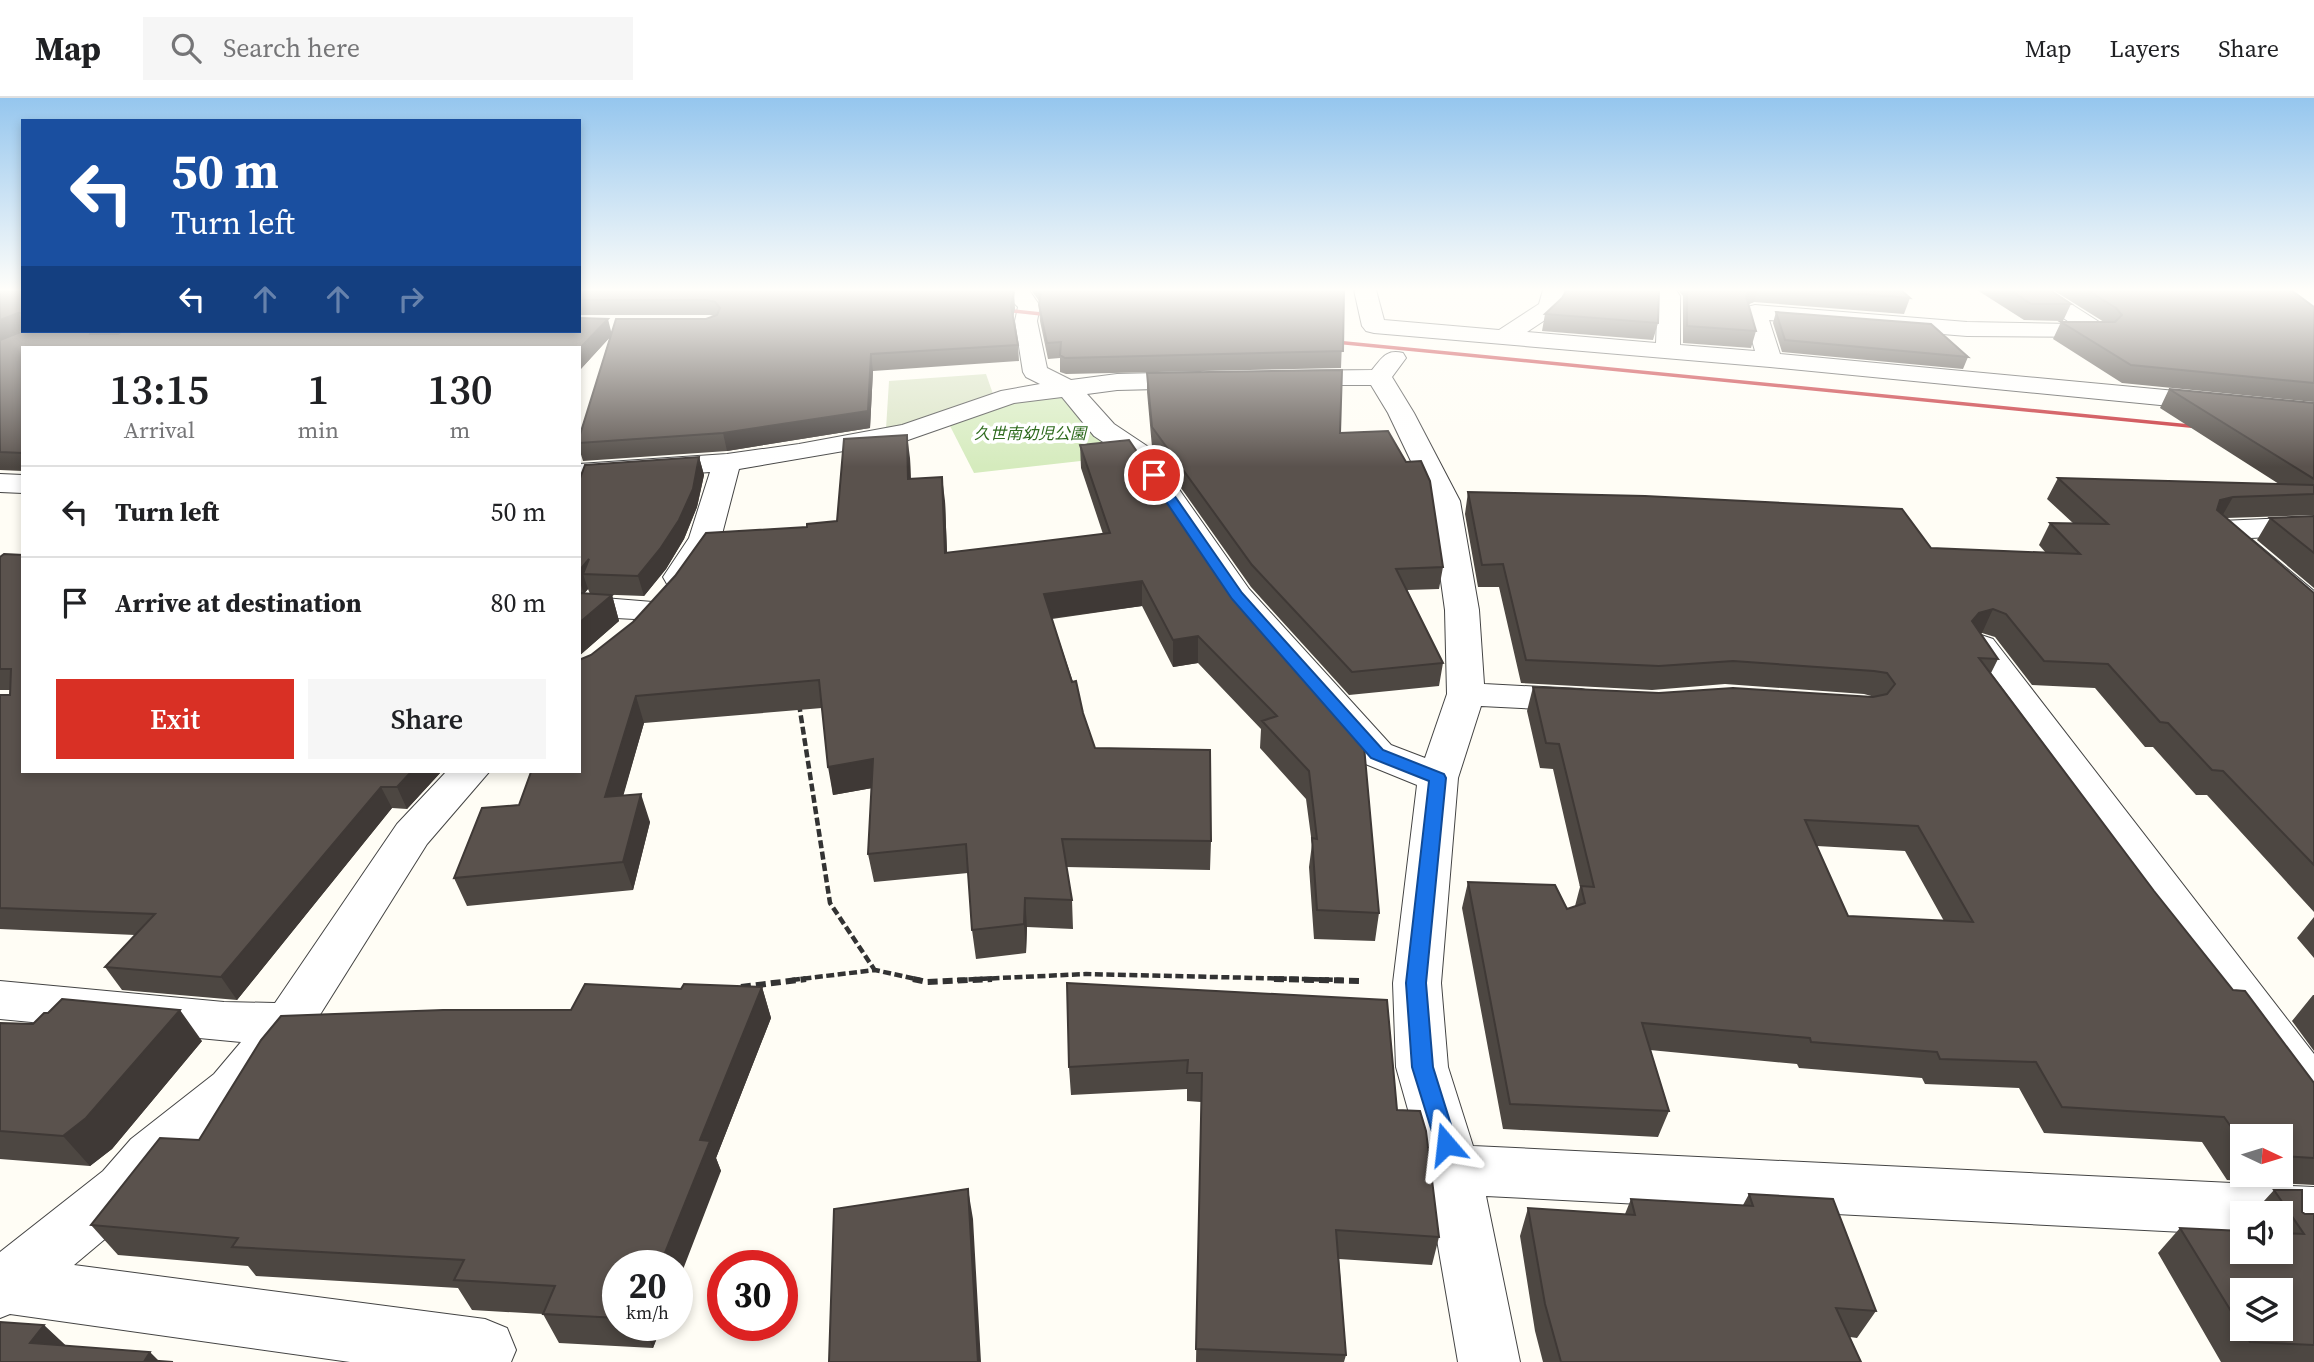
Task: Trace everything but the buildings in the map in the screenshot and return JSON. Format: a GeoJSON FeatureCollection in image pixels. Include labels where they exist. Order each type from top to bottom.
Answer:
{"type":"FeatureCollection","features":[{"type":"Feature","properties":{"kind":"street"},"geometry":{"type":"LineString","coordinates":[[1031,349],[1035,372],[1069,389],[1104,430],[1140,454],[1237,596],[1377,754],[1438,778]]}},
{"type":"Feature","properties":{"kind":"street"},"geometry":{"type":"LineString","coordinates":[[1379,377],[1401,349]]}},
{"type":"Feature","properties":{"kind":"street"},"geometry":{"type":"LineString","coordinates":[[1644,349],[2314,412]]}},
{"type":"Feature","properties":{"kind":"street"},"geometry":{"type":"LineString","coordinates":[[1767,349],[1770,360]]}},
{"type":"Feature","properties":{"kind":"street"},"geometry":{"type":"LineString","coordinates":[[1999,349],[2050,388]]}},
{"type":"Feature","properties":{"kind":"street"},"geometry":{"type":"LineString","coordinates":[[1259,379],[1379,377]]}},
{"type":"Feature","properties":{"kind":"street"},"geometry":{"type":"LineString","coordinates":[[1379,377],[1401,413],[1445,501],[1462,610],[1466,694],[1438,778],[1416,983],[1422,1067],[1453,1170],[1489,1362]]}},
{"type":"Feature","properties":{"kind":"street"},"geometry":{"type":"LineString","coordinates":[[581,473],[727,462],[908,432],[1010,396],[1117,382],[1220,380]]}},
{"type":"Feature","properties":{"kind":"street"},"geometry":{"type":"LineString","coordinates":[[627,637],[653,610],[694,557],[705,538],[727,462]]}},
{"type":"Feature","properties":{"kind":"street"},"geometry":{"type":"LineString","coordinates":[[0,483],[21,484]]}},
{"type":"Feature","properties":{"kind":"street"},"geometry":{"type":"LineString","coordinates":[[2314,526],[2221,530],[2314,608]]}},
{"type":"Feature","properties":{"kind":"street"},"geometry":{"type":"LineString","coordinates":[[581,606],[653,610]]}},
{"type":"Feature","properties":{"kind":"street"},"geometry":{"type":"LineString","coordinates":[[1981,646],[2314,1094]]}},
{"type":"Feature","properties":{"kind":"street"},"geometry":{"type":"LineString","coordinates":[[1466,694],[1612,702]]}},
{"type":"Feature","properties":{"kind":"street"},"geometry":{"type":"LineString","coordinates":[[3,1287],[123,1189],[150,1156],[232,1089],[288,1023],[412,834],[468,773]]}},
{"type":"Feature","properties":{"kind":"street"},"geometry":{"type":"LineString","coordinates":[[0,1000],[224,1022],[288,1023]]}},
{"type":"Feature","properties":{"kind":"street"},"geometry":{"type":"LineString","coordinates":[[1453,1170],[2314,1213]]}},
{"type":"Feature","properties":{"kind":"street"},"geometry":{"type":"LineString","coordinates":[[3,1287],[485,1350]]}},
{"type":"Feature","properties":{"kind":"path"},"geometry":{"type":"LineString","coordinates":[[799,703],[830,903],[875,970]]}},
{"type":"Feature","properties":{"kind":"path"},"geometry":{"type":"LineString","coordinates":[[738,988],[875,970],[927,982],[1086,974],[1416,983]]}},
{"type":"Feature","properties":{"kind":"green space"},"geometry":{"type":"Polygon","coordinates":[[[986,374],[993,394],[930,418],[886,429],[889,381],[986,374]]]}},
{"type":"Feature","properties":{"kind":"green space","name":"久世南幼児公園"},"geometry":{"type":"Polygon","coordinates":[[[1064,395],[1125,456],[974,473],[949,424],[1014,400],[1064,395]]]}},
{"type":"Feature","properties":{"kind":"railway"},"geometry":{"type":"LineString","coordinates":[[1406,349],[2210,428]]}},
{"type":"Feature","properties":{"kind":"route"},"geometry":{"type":"LineString","coordinates":[[1154,475],[1237,596],[1377,754],[1438,778],[1416,983],[1422,1067],[1446,1144]]}}]}
